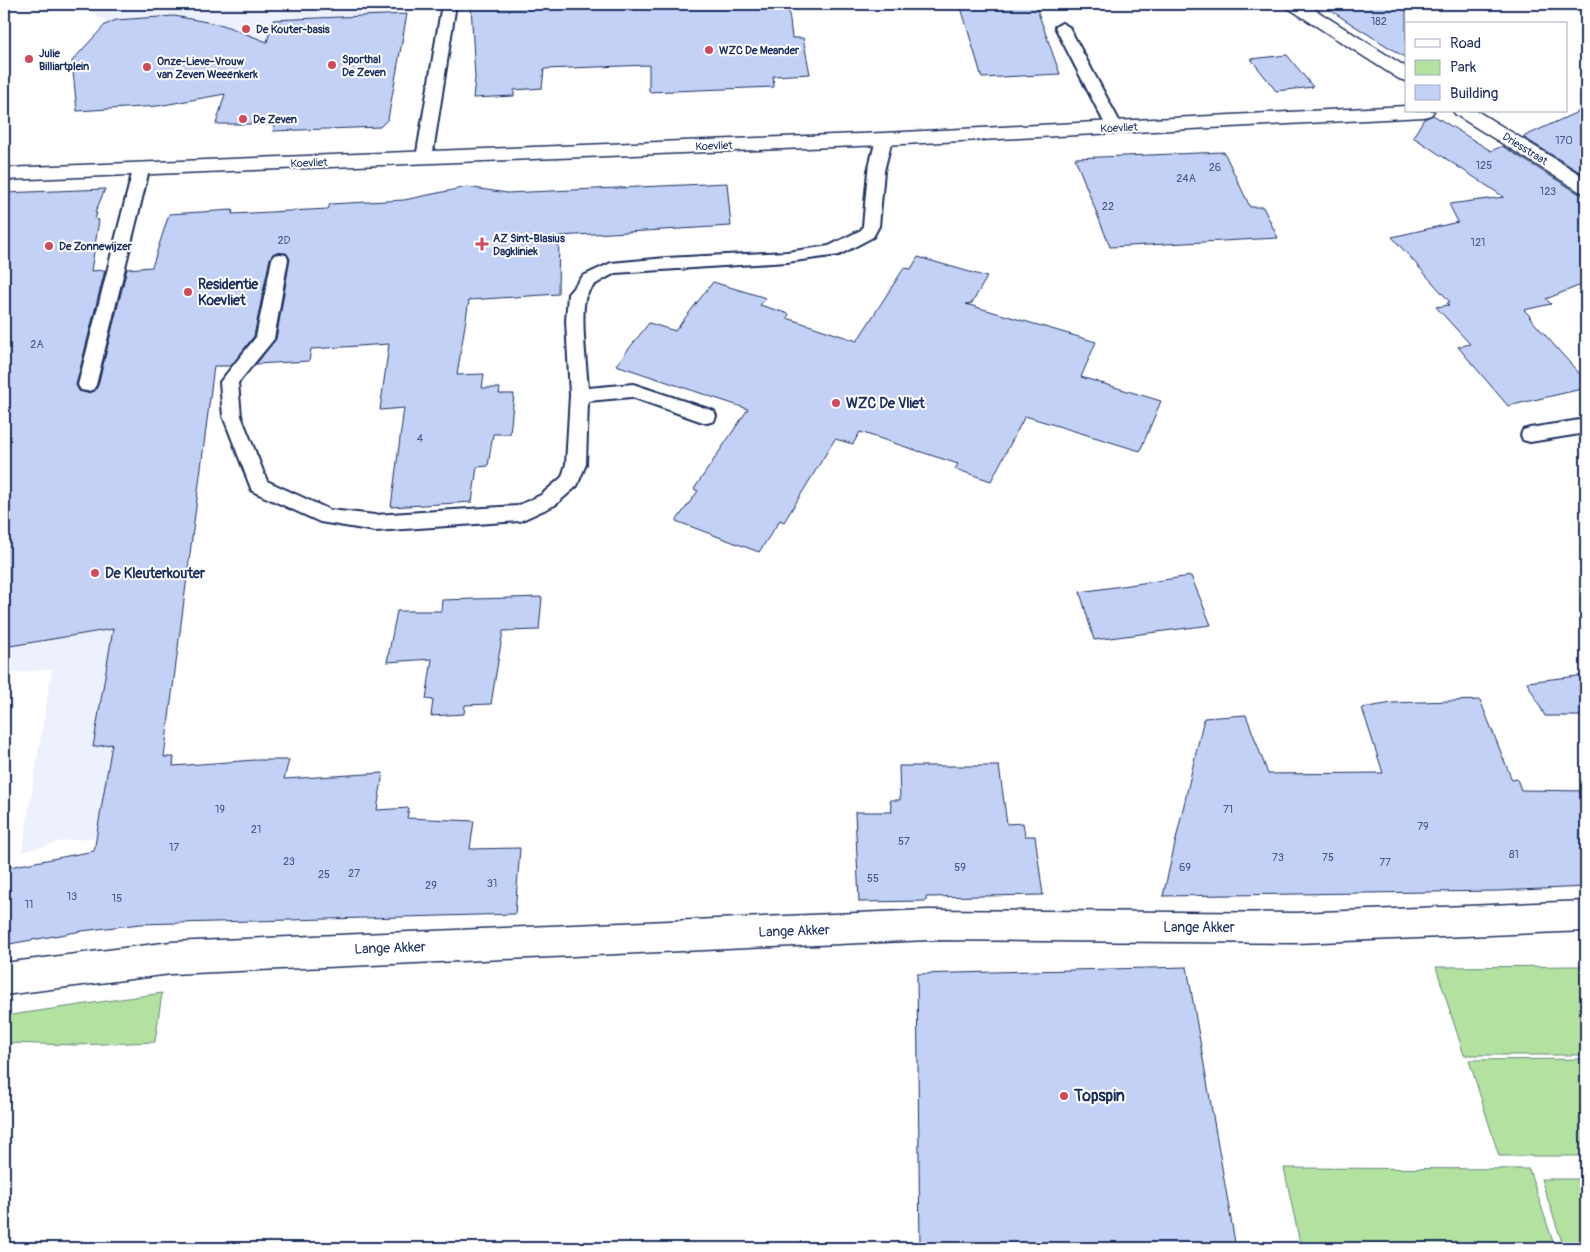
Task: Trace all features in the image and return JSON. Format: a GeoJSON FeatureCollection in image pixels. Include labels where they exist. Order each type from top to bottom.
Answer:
{"type":"FeatureCollection","features":[{"type":"Feature","properties":{"kind":"street"},"geometry":{"type":"LineString","coordinates":[[1294,4],[1405,74]]}},
{"type":"Feature","properties":{"kind":"street","name":"Koevliet"},"geometry":{"type":"LineString","coordinates":[[4,174],[884,139],[1406,112]]}},
{"type":"Feature","properties":{"kind":"street","name":"Driesstraat"},"geometry":{"type":"LineString","coordinates":[[1465,112],[1586,187]]}},
{"type":"Feature","properties":{"kind":"street","name":"Lange Akker"},"geometry":{"type":"LineString","coordinates":[[4,979],[171,958],[918,926],[1297,928],[1586,916]]}},
{"type":"Feature","properties":{"kind":"lane"},"geometry":{"type":"LineString","coordinates":[[424,158],[449,4]]}},
{"type":"Feature","properties":{"kind":"lane"},"geometry":{"type":"LineString","coordinates":[[1062,27],[1115,128]]}},
{"type":"Feature","properties":{"kind":"lane"},"geometry":{"type":"LineString","coordinates":[[280,259],[265,338],[229,382],[232,416],[259,486],[327,517],[375,523],[520,513],[548,500],[570,480],[576,464],[579,395],[575,321],[577,294],[588,280],[610,268],[666,263],[787,257],[832,251],[852,242],[867,233],[871,226],[875,176],[884,139]]}},
{"type":"Feature","properties":{"kind":"lane"},"geometry":{"type":"LineString","coordinates":[[87,385],[141,170]]}},
{"type":"Feature","properties":{"kind":"lane"},"geometry":{"type":"LineString","coordinates":[[579,395],[633,390],[707,416]]}},
{"type":"Feature","properties":{"kind":"lane"},"geometry":{"type":"LineString","coordinates":[[1530,435],[1586,426]]}},
{"type":"Feature","properties":{"kind":"shaded area","name":"De Kouter-basis"},"geometry":{"type":"Polygon","coordinates":[[[80,4],[415,4],[414,11],[383,11],[382,16],[273,20],[263,53],[220,24],[202,21],[121,32],[80,4]]]}},
{"type":"Feature","properties":{"kind":"shaded area","name":"De Kleuterkouter"},"geometry":{"type":"Polygon","coordinates":[[[16,373],[60,387],[213,374],[163,757],[97,837],[63,841],[22,852],[52,669],[4,674],[4,402],[16,373]]]}},
{"type":"Feature","properties":{"kind":"green space"},"geometry":{"type":"Polygon","coordinates":[[[1586,966],[1586,1055],[1464,1055],[1436,967],[1586,966]]]}},
{"type":"Feature","properties":{"kind":"green space"},"geometry":{"type":"Polygon","coordinates":[[[162,993],[155,1042],[76,1045],[4,1043],[4,1016],[162,993]]]}},
{"type":"Feature","properties":{"kind":"green space"},"geometry":{"type":"Polygon","coordinates":[[[1586,1059],[1586,1156],[1499,1156],[1469,1060],[1586,1059]]]}},
{"type":"Feature","properties":{"kind":"green space"},"geometry":{"type":"Polygon","coordinates":[[[1284,1168],[1529,1169],[1555,1248],[1301,1248],[1284,1168]]]}},
{"type":"Feature","properties":{"kind":"green space"},"geometry":{"type":"Polygon","coordinates":[[[1541,1179],[1586,1179],[1586,1248],[1564,1248],[1541,1179]]]}},
{"type":"Feature","properties":{"kind":"building","name":"WZC De Meander"},"geometry":{"type":"Polygon","coordinates":[[[471,4],[788,4],[792,38],[803,38],[810,74],[773,76],[774,87],[649,92],[649,65],[544,69],[542,88],[514,90],[514,96],[473,98],[475,78],[471,4]]]}},
{"type":"Feature","properties":{"kind":"building"},"geometry":{"type":"Polygon","coordinates":[[[960,4],[1035,4],[1060,74],[982,78],[960,4]]]}},
{"type":"Feature","properties":{"kind":"building"},"geometry":{"type":"Polygon","coordinates":[[[1321,4],[1406,4],[1405,57],[1321,4]]]}},
{"type":"Feature","properties":{"kind":"building"},"geometry":{"type":"Polygon","coordinates":[[[407,14],[388,119],[380,127],[273,131],[275,124],[216,124],[225,94],[158,106],[77,111],[72,61],[105,25],[116,20],[174,16],[223,25],[267,42],[273,20],[407,14]]]}},
{"type":"Feature","properties":{"kind":"building"},"geometry":{"type":"Polygon","coordinates":[[[1287,55],[1313,87],[1276,91],[1251,59],[1287,55]]]}},
{"type":"Feature","properties":{"kind":"building"},"geometry":{"type":"Polygon","coordinates":[[[1586,108],[1586,176],[1523,137],[1586,108]]]}},
{"type":"Feature","properties":{"kind":"building"},"geometry":{"type":"Polygon","coordinates":[[[1433,115],[1491,151],[1502,146],[1578,193],[1586,195],[1586,283],[1546,299],[1551,304],[1524,310],[1586,381],[1586,388],[1508,406],[1458,347],[1470,344],[1436,307],[1449,305],[1447,303],[1450,302],[1392,237],[1458,222],[1449,204],[1504,197],[1413,137],[1424,119],[1433,115]]]}},
{"type":"Feature","properties":{"kind":"building"},"geometry":{"type":"Polygon","coordinates":[[[1224,152],[1250,207],[1263,207],[1278,238],[1110,247],[1075,158],[1224,152]]]}},
{"type":"Feature","properties":{"kind":"building"},"geometry":{"type":"Polygon","coordinates":[[[727,183],[731,226],[559,236],[558,294],[469,300],[457,375],[484,374],[482,388],[500,388],[499,394],[514,394],[510,434],[493,434],[488,466],[477,467],[472,502],[391,507],[404,408],[380,410],[389,344],[311,349],[309,361],[256,364],[276,339],[290,259],[286,253],[274,253],[270,258],[254,336],[231,366],[214,366],[164,757],[174,757],[173,766],[255,760],[289,760],[284,779],[383,773],[377,810],[409,808],[407,818],[474,821],[470,849],[520,848],[515,914],[140,924],[82,931],[4,945],[4,868],[94,851],[112,744],[93,747],[113,629],[4,647],[4,193],[105,189],[95,213],[97,213],[95,219],[99,220],[91,271],[105,270],[76,385],[79,391],[87,393],[95,391],[98,385],[127,269],[152,267],[169,214],[233,210],[232,214],[328,209],[330,204],[404,200],[467,187],[507,193],[727,183]]]}},
{"type":"Feature","properties":{"kind":"building","name":"WZC De Vliet"},"geometry":{"type":"Polygon","coordinates":[[[918,257],[987,277],[972,303],[966,304],[1096,342],[1081,377],[1161,401],[1140,451],[1025,416],[991,481],[955,469],[958,464],[860,432],[853,444],[835,439],[784,522],[780,520],[759,552],[676,521],[698,491],[694,489],[748,409],[616,365],[649,323],[675,331],[713,282],[766,298],[760,305],[789,314],[787,318],[857,341],[904,268],[911,269],[918,257]]]}},
{"type":"Feature","properties":{"kind":"building"},"geometry":{"type":"Polygon","coordinates":[[[1191,576],[1211,625],[1094,640],[1080,592],[1191,576]]]}},
{"type":"Feature","properties":{"kind":"building"},"geometry":{"type":"Polygon","coordinates":[[[542,597],[539,630],[503,631],[491,704],[465,705],[464,714],[431,716],[433,700],[426,699],[432,659],[387,662],[397,611],[441,611],[442,600],[542,597]]]}},
{"type":"Feature","properties":{"kind":"building"},"geometry":{"type":"Polygon","coordinates":[[[1586,675],[1586,716],[1545,716],[1527,682],[1586,675]]]}},
{"type":"Feature","properties":{"kind":"building"},"geometry":{"type":"Polygon","coordinates":[[[1480,700],[1512,780],[1517,779],[1521,790],[1586,791],[1586,887],[1498,891],[1163,896],[1204,718],[1246,715],[1268,774],[1383,773],[1362,708],[1392,703],[1480,700]]]}},
{"type":"Feature","properties":{"kind":"building"},"geometry":{"type":"Polygon","coordinates":[[[899,766],[999,766],[1007,824],[1023,823],[1025,836],[1035,836],[1043,895],[926,897],[926,901],[859,902],[855,812],[892,812],[890,800],[900,800],[899,766]]]}},
{"type":"Feature","properties":{"kind":"building","name":"Topspin"},"geometry":{"type":"Polygon","coordinates":[[[1187,967],[1236,1248],[920,1248],[917,974],[1187,967]]]}},
{"type":"Feature","properties":{"kind":"place","name":"De Kouter-basis"},"geometry":{"type":"Point","coordinates":[246,29]}},
{"type":"Feature","properties":{"kind":"place","name":"WZC De Meander"},"geometry":{"type":"Point","coordinates":[709,50]}},
{"type":"Feature","properties":{"kind":"place","name":"Julie Billiartplein"},"geometry":{"type":"Point","coordinates":[29,59]}},
{"type":"Feature","properties":{"kind":"place","name":"Sporthal De Zeven"},"geometry":{"type":"Point","coordinates":[332,65]}},
{"type":"Feature","properties":{"kind":"place","name":"Onze-Lieve-Vrouw van Zeven Weeënkerk"},"geometry":{"type":"Point","coordinates":[147,67]}},
{"type":"Feature","properties":{"kind":"place","name":"De Zeven"},"geometry":{"type":"Point","coordinates":[243,119]}},
{"type":"Feature","properties":{"kind":"place","name":"AZ Sint-Blasius Dagkliniek"},"geometry":{"type":"Point","coordinates":[482,244]}},
{"type":"Feature","properties":{"kind":"place","name":"De Zonnewijzer"},"geometry":{"type":"Point","coordinates":[49,246]}},
{"type":"Feature","properties":{"kind":"place","name":"Residentie Koevliet"},"geometry":{"type":"Point","coordinates":[188,292]}},
{"type":"Feature","properties":{"kind":"place","name":"WZC De Vliet"},"geometry":{"type":"Point","coordinates":[836,403]}},
{"type":"Feature","properties":{"kind":"place","name":"De Kleuterkouter"},"geometry":{"type":"Point","coordinates":[95,573]}},
{"type":"Feature","properties":{"kind":"place","name":"Topspin"},"geometry":{"type":"Point","coordinates":[1064,1096]}}]}
